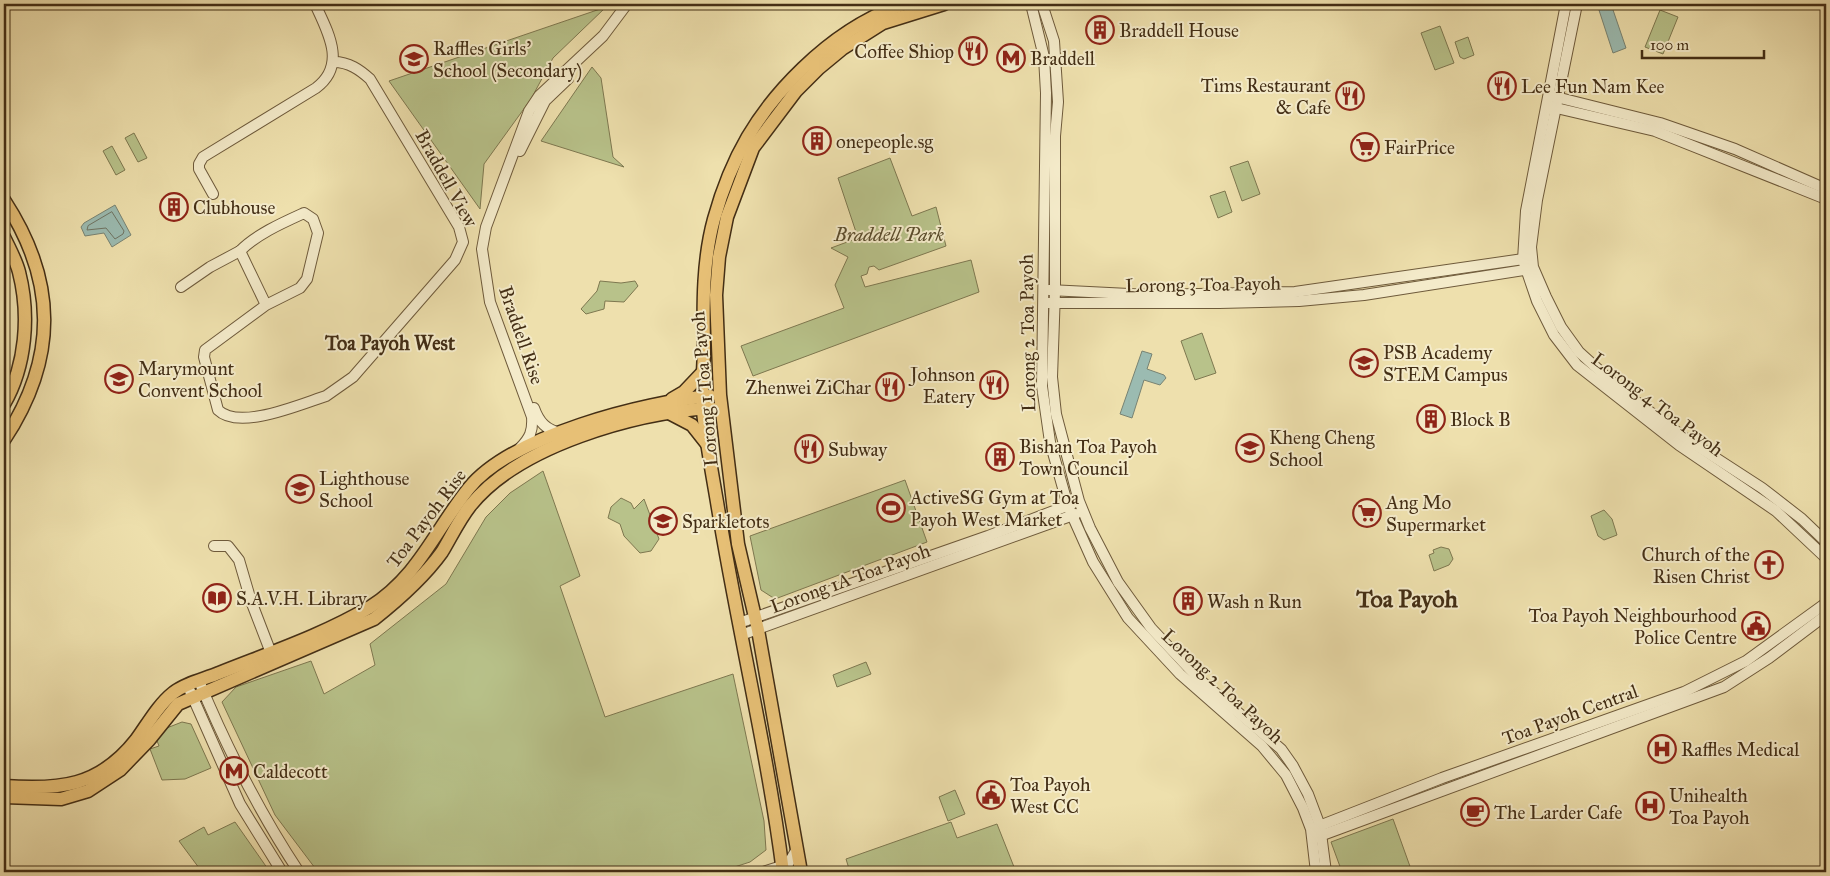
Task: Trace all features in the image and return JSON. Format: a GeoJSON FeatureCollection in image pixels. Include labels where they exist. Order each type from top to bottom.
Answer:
{"type":"FeatureCollection","features":[{"type":"Feature","properties":{"kind":"main road","name":"Lorong 1 Toa Payoh"},"geometry":{"type":"LineString","coordinates":[[775,867],[747,693],[740,629],[707,444],[703,403],[703,372],[707,252],[713,221],[728,176],[744,139],[792,87],[820,52],[852,30],[904,4]]}},
{"type":"Feature","properties":{"kind":"main road","name":"Lorong 1 Toa Payoh"},"geometry":{"type":"LineString","coordinates":[[801,872],[756,624],[738,544],[721,401],[716,295],[719,257],[727,217],[753,148],[792,87],[842,50],[883,23],[944,4]]}},
{"type":"Feature","properties":{"kind":"main road"},"geometry":{"type":"LineString","coordinates":[[4,200],[26,236],[37,266],[44,293],[45,321],[37,370],[32,387],[4,440]]}},
{"type":"Feature","properties":{"kind":"main road"},"geometry":{"type":"LineString","coordinates":[[4,237],[19,271],[25,322],[19,365],[12,388],[4,404]]}},
{"type":"Feature","properties":{"kind":"main road"},"geometry":{"type":"LineString","coordinates":[[703,372],[684,392],[664,408],[692,426],[707,444]]}},
{"type":"Feature","properties":{"kind":"main road","name":"Toa Payoh Rise"},"geometry":{"type":"LineString","coordinates":[[248,668],[271,653],[345,620],[388,593],[411,571],[426,553],[470,486],[491,467],[519,449],[611,415],[721,401]]}},
{"type":"Feature","properties":{"kind":"main road","name":"Toa Payoh Rise"},"geometry":{"type":"LineString","coordinates":[[4,786],[44,789],[72,785],[92,776],[112,763],[131,746],[174,692],[196,689],[368,622],[388,608],[441,553],[468,508],[504,473],[526,460],[582,437],[638,419],[664,408]]}},
{"type":"Feature","properties":{"kind":"main road","name":"Toa Payoh Rise"},"geometry":{"type":"LineString","coordinates":[[4,797],[61,799],[88,791],[120,770],[149,740],[178,704],[196,689]]}},
{"type":"Feature","properties":{"kind":"street"},"geometry":{"type":"LineString","coordinates":[[214,194],[199,168],[201,160],[325,81],[334,62],[328,37],[314,4]]}},
{"type":"Feature","properties":{"kind":"street","name":"Braddell Rise"},"geometry":{"type":"LineString","coordinates":[[561,433],[547,429],[536,415],[489,288],[482,249],[486,226],[529,111],[539,96],[603,36],[627,4]]}},
{"type":"Feature","properties":{"kind":"street","name":"Braddell Rise"},"geometry":{"type":"LineString","coordinates":[[519,449],[530,435],[532,417],[490,302],[488,254],[492,228],[518,155],[545,101],[592,56],[635,4]]}},
{"type":"Feature","properties":{"kind":"street","name":"Lorong 2 Toa Payoh"},"geometry":{"type":"LineString","coordinates":[[1031,4],[1038,27],[1046,76],[1042,302],[1043,403],[1052,453],[1070,511],[1093,562],[1128,618],[1186,681],[1276,761],[1293,787],[1317,832],[1316,872]]}},
{"type":"Feature","properties":{"kind":"street","name":"Lorong 2 Toa Payoh"},"geometry":{"type":"LineString","coordinates":[[1042,4],[1054,41],[1057,87],[1055,291],[1052,377],[1054,401],[1070,475],[1078,501],[1115,576],[1137,611],[1168,649],[1200,680],[1281,749],[1300,779],[1317,832],[1326,872]]}},
{"type":"Feature","properties":{"kind":"street","name":"Lorong 4 Toa Payoh"},"geometry":{"type":"LineString","coordinates":[[1552,101],[1566,4]]}},
{"type":"Feature","properties":{"kind":"street","name":"Lorong 4 Toa Payoh"},"geometry":{"type":"LineString","coordinates":[[1577,4],[1528,192],[1528,264],[1547,324],[1577,365],[1679,445],[1776,511],[1826,558]]}},
{"type":"Feature","properties":{"kind":"street","name":"Braddell View"},"geometry":{"type":"LineString","coordinates":[[240,251],[249,242],[304,213],[310,215],[316,224],[318,232],[306,279],[300,288],[266,305],[214,342],[204,354],[218,410],[226,415],[244,418],[260,416],[326,396],[334,391],[352,377],[455,260],[463,242],[459,227],[370,79],[358,69],[344,63],[334,62]]}},
{"type":"Feature","properties":{"kind":"street"},"geometry":{"type":"LineString","coordinates":[[1552,101],[1732,155],[1826,189]]}},
{"type":"Feature","properties":{"kind":"street"},"geometry":{"type":"LineString","coordinates":[[1732,155],[1826,199]]}},
{"type":"Feature","properties":{"kind":"street"},"geometry":{"type":"LineString","coordinates":[[181,286],[210,267],[240,251],[266,305]]}},
{"type":"Feature","properties":{"kind":"street","name":"Lorong 3 Toa Payoh"},"geometry":{"type":"LineString","coordinates":[[1043,290],[1149,294],[1295,292],[1364,282],[1528,264]]}},
{"type":"Feature","properties":{"kind":"street","name":"Lorong 3 Toa Payoh"},"geometry":{"type":"LineString","coordinates":[[1042,302],[1239,303],[1299,301],[1364,295],[1528,264]]}},
{"type":"Feature","properties":{"kind":"street","name":"Lorong 4 Toa Payoh"},"geometry":{"type":"LineString","coordinates":[[1528,264],[1561,327],[1579,352],[1600,372],[1622,391],[1688,440],[1782,504],[1826,542]]}},
{"type":"Feature","properties":{"kind":"street"},"geometry":{"type":"LineString","coordinates":[[1364,282],[1364,295]]}},
{"type":"Feature","properties":{"kind":"street","name":"Lorong 1A Toa Payoh"},"geometry":{"type":"LineString","coordinates":[[1070,511],[1078,501]]}},
{"type":"Feature","properties":{"kind":"street","name":"Lorong 1A Toa Payoh"},"geometry":{"type":"LineString","coordinates":[[740,629],[1070,511],[1083,512]]}},
{"type":"Feature","properties":{"kind":"street"},"geometry":{"type":"LineString","coordinates":[[214,546],[228,546],[239,560],[251,601],[271,653]]}},
{"type":"Feature","properties":{"kind":"street","name":"Toa Payoh Central"},"geometry":{"type":"LineString","coordinates":[[1317,832],[1442,778],[1684,692],[1712,680],[1757,654],[1826,603]]}},
{"type":"Feature","properties":{"kind":"street","name":"Toa Payoh Central"},"geometry":{"type":"LineString","coordinates":[[1317,832],[1724,687],[1769,658],[1826,615]]}},
{"type":"Feature","properties":{"kind":"street"},"geometry":{"type":"LineString","coordinates":[[196,689],[220,763],[240,804],[282,872]]}},
{"type":"Feature","properties":{"kind":"street"},"geometry":{"type":"LineString","coordinates":[[196,689],[267,824],[299,872]]}},
{"type":"Feature","properties":{"kind":"street"},"geometry":{"type":"LineString","coordinates":[[775,867],[792,860],[797,849]]}},
{"type":"Feature","properties":{"kind":"green space"},"geometry":{"type":"Polygon","coordinates":[[[606,7],[553,58],[531,99],[484,164],[480,209],[389,81],[606,7]]]}},
{"type":"Feature","properties":{"kind":"green space"},"geometry":{"type":"Polygon","coordinates":[[[1660,10],[1678,17],[1663,54],[1645,47],[1660,10]]]}},
{"type":"Feature","properties":{"kind":"green space"},"geometry":{"type":"Polygon","coordinates":[[[1440,26],[1454,63],[1435,70],[1421,33],[1440,26]]]}},
{"type":"Feature","properties":{"kind":"green space"},"geometry":{"type":"Polygon","coordinates":[[[1468,37],[1474,55],[1464,59],[1460,57],[1455,42],[1468,37]]]}},
{"type":"Feature","properties":{"kind":"green space"},"geometry":{"type":"Polygon","coordinates":[[[592,67],[601,78],[613,157],[624,167],[541,141],[592,67]]]}},
{"type":"Feature","properties":{"kind":"green space"},"geometry":{"type":"Polygon","coordinates":[[[134,133],[147,158],[138,162],[125,138],[134,133]]]}},
{"type":"Feature","properties":{"kind":"green space"},"geometry":{"type":"Polygon","coordinates":[[[112,146],[125,170],[116,175],[103,151],[112,146]]]}},
{"type":"Feature","properties":{"kind":"green space","name":"Braddell Park"},"geometry":{"type":"Polygon","coordinates":[[[890,158],[912,216],[936,207],[946,246],[879,270],[874,266],[869,267],[867,274],[861,276],[865,287],[971,260],[979,292],[753,376],[741,346],[844,308],[835,285],[848,257],[831,248],[858,238],[838,178],[890,158]]]}},
{"type":"Feature","properties":{"kind":"green space"},"geometry":{"type":"Polygon","coordinates":[[[1248,161],[1260,194],[1242,201],[1230,167],[1248,161]]]}},
{"type":"Feature","properties":{"kind":"green space"},"geometry":{"type":"Polygon","coordinates":[[[1225,191],[1232,212],[1218,218],[1210,196],[1225,191]]]}},
{"type":"Feature","properties":{"kind":"green space"},"geometry":{"type":"Polygon","coordinates":[[[600,281],[621,283],[635,281],[638,286],[624,302],[605,301],[604,309],[586,314],[581,309],[597,291],[600,281]]]}},
{"type":"Feature","properties":{"kind":"green space"},"geometry":{"type":"Polygon","coordinates":[[[1202,333],[1216,373],[1195,380],[1181,341],[1202,333]]]}},
{"type":"Feature","properties":{"kind":"green space"},"geometry":{"type":"Polygon","coordinates":[[[543,471],[580,576],[560,586],[605,717],[733,674],[764,821],[766,850],[750,862],[719,872],[318,872],[275,815],[222,702],[236,687],[311,661],[324,694],[375,665],[370,644],[446,584],[486,517],[510,493],[543,471]]]}},
{"type":"Feature","properties":{"kind":"green space"},"geometry":{"type":"Polygon","coordinates":[[[905,480],[927,542],[775,599],[761,590],[750,536],[905,480]]]}},
{"type":"Feature","properties":{"kind":"green space"},"geometry":{"type":"Polygon","coordinates":[[[621,498],[631,503],[634,509],[644,499],[659,539],[651,551],[640,553],[624,536],[620,524],[608,518],[611,507],[621,498]]]}},
{"type":"Feature","properties":{"kind":"green space"},"geometry":{"type":"Polygon","coordinates":[[[1604,510],[1612,519],[1617,535],[1604,540],[1598,536],[1591,516],[1604,510]]]}},
{"type":"Feature","properties":{"kind":"green space"},"geometry":{"type":"Polygon","coordinates":[[[1441,547],[1449,549],[1453,559],[1449,565],[1434,571],[1429,555],[1434,553],[1433,550],[1441,547]]]}},
{"type":"Feature","properties":{"kind":"green space"},"geometry":{"type":"Polygon","coordinates":[[[866,662],[871,674],[837,687],[833,675],[866,662]]]}},
{"type":"Feature","properties":{"kind":"green space"},"geometry":{"type":"Polygon","coordinates":[[[182,722],[191,724],[211,768],[185,779],[162,780],[150,749],[159,746],[154,733],[182,722]]]}},
{"type":"Feature","properties":{"kind":"green space"},"geometry":{"type":"Polygon","coordinates":[[[955,790],[965,814],[948,821],[939,797],[955,790]]]}},
{"type":"Feature","properties":{"kind":"green space"},"geometry":{"type":"Polygon","coordinates":[[[1393,819],[1412,872],[1342,872],[1331,842],[1393,819]]]}},
{"type":"Feature","properties":{"kind":"green space"},"geometry":{"type":"Polygon","coordinates":[[[235,822],[270,872],[202,872],[179,841],[204,827],[208,835],[235,822]]]}},
{"type":"Feature","properties":{"kind":"green space"},"geometry":{"type":"Polygon","coordinates":[[[951,822],[957,838],[997,824],[1016,872],[850,872],[846,859],[951,822]]]}},
{"type":"Feature","properties":{"kind":"water"},"geometry":{"type":"Polygon","coordinates":[[[1597,4],[1611,4],[1626,48],[1613,53],[1597,4]]]}},
{"type":"Feature","properties":{"kind":"water"},"geometry":{"type":"Polygon","coordinates":[[[115,205],[131,235],[112,247],[104,233],[85,236],[81,227],[84,223],[115,205]]]}},
{"type":"Feature","properties":{"kind":"water"},"geometry":{"type":"Polygon","coordinates":[[[1142,351],[1152,354],[1147,369],[1164,375],[1166,378],[1160,385],[1144,380],[1132,418],[1120,414],[1142,351]]]}},
{"type":"Feature","properties":{"kind":"place","name":"Braddell House"},"geometry":{"type":"Point","coordinates":[1100,30]}},
{"type":"Feature","properties":{"kind":"place","name":"Coffee Shiop"},"geometry":{"type":"Point","coordinates":[973,51]}},
{"type":"Feature","properties":{"kind":"place","name":"Braddell"},"geometry":{"type":"Point","coordinates":[1011,58]}},
{"type":"Feature","properties":{"kind":"place","name":"Raffles Girls' School (Secondary)"},"geometry":{"type":"Point","coordinates":[414,59]}},
{"type":"Feature","properties":{"kind":"place","name":"Lee Fun Nam Kee"},"geometry":{"type":"Point","coordinates":[1502,86]}},
{"type":"Feature","properties":{"kind":"place","name":"Tims Restaurant & Cafe"},"geometry":{"type":"Point","coordinates":[1350,96]}},
{"type":"Feature","properties":{"kind":"place","name":"onepeople.sg"},"geometry":{"type":"Point","coordinates":[817,141]}},
{"type":"Feature","properties":{"kind":"place","name":"FairPrice"},"geometry":{"type":"Point","coordinates":[1365,147]}},
{"type":"Feature","properties":{"kind":"place","name":"Clubhouse"},"geometry":{"type":"Point","coordinates":[174,207]}},
{"type":"Feature","properties":{"kind":"place","name":"PSB Academy STEM Campus"},"geometry":{"type":"Point","coordinates":[1364,363]}},
{"type":"Feature","properties":{"kind":"place","name":"Marymount Convent School"},"geometry":{"type":"Point","coordinates":[119,379]}},
{"type":"Feature","properties":{"kind":"place","name":"Johnson Eatery"},"geometry":{"type":"Point","coordinates":[994,385]}},
{"type":"Feature","properties":{"kind":"place","name":"Zhenwei ZiChar"},"geometry":{"type":"Point","coordinates":[890,387]}},
{"type":"Feature","properties":{"kind":"place","name":"Block B"},"geometry":{"type":"Point","coordinates":[1431,419]}},
{"type":"Feature","properties":{"kind":"place","name":"Kheng Cheng School"},"geometry":{"type":"Point","coordinates":[1250,448]}},
{"type":"Feature","properties":{"kind":"place","name":"Subway"},"geometry":{"type":"Point","coordinates":[809,449]}},
{"type":"Feature","properties":{"kind":"place","name":"Bishan Toa Payoh Town Council"},"geometry":{"type":"Point","coordinates":[1000,457]}},
{"type":"Feature","properties":{"kind":"place","name":"Lighthouse School"},"geometry":{"type":"Point","coordinates":[300,489]}},
{"type":"Feature","properties":{"kind":"place","name":"ActiveSG Gym at Toa Payoh West Market"},"geometry":{"type":"Point","coordinates":[891,508]}},
{"type":"Feature","properties":{"kind":"place","name":"Ang Mo Supermarket"},"geometry":{"type":"Point","coordinates":[1367,513]}},
{"type":"Feature","properties":{"kind":"place","name":"Sparkletots"},"geometry":{"type":"Point","coordinates":[663,521]}},
{"type":"Feature","properties":{"kind":"place","name":"Church of the Risen Christ"},"geometry":{"type":"Point","coordinates":[1769,565]}},
{"type":"Feature","properties":{"kind":"place","name":"S.A.V.H. Library"},"geometry":{"type":"Point","coordinates":[217,598]}},
{"type":"Feature","properties":{"kind":"place","name":"Wash n Run"},"geometry":{"type":"Point","coordinates":[1188,601]}},
{"type":"Feature","properties":{"kind":"place","name":"Toa Payoh Neighbourhood Police Centre"},"geometry":{"type":"Point","coordinates":[1756,626]}},
{"type":"Feature","properties":{"kind":"place","name":"Raffles Medical"},"geometry":{"type":"Point","coordinates":[1662,749]}},
{"type":"Feature","properties":{"kind":"place","name":"Caldecott"},"geometry":{"type":"Point","coordinates":[234,771]}},
{"type":"Feature","properties":{"kind":"place","name":"Toa Payoh West CC"},"geometry":{"type":"Point","coordinates":[991,795]}},
{"type":"Feature","properties":{"kind":"place","name":"Unihealth Toa Payoh"},"geometry":{"type":"Point","coordinates":[1650,806]}},
{"type":"Feature","properties":{"kind":"place","name":"The Larder Cafe"},"geometry":{"type":"Point","coordinates":[1475,812]}},
{"type":"Feature","properties":{"kind":"district","name":"Toa Payoh West"},"geometry":{"type":"Point","coordinates":[390,343]}},
{"type":"Feature","properties":{"kind":"district","name":"Toa Payoh"},"geometry":{"type":"Point","coordinates":[1407,599]}}]}
